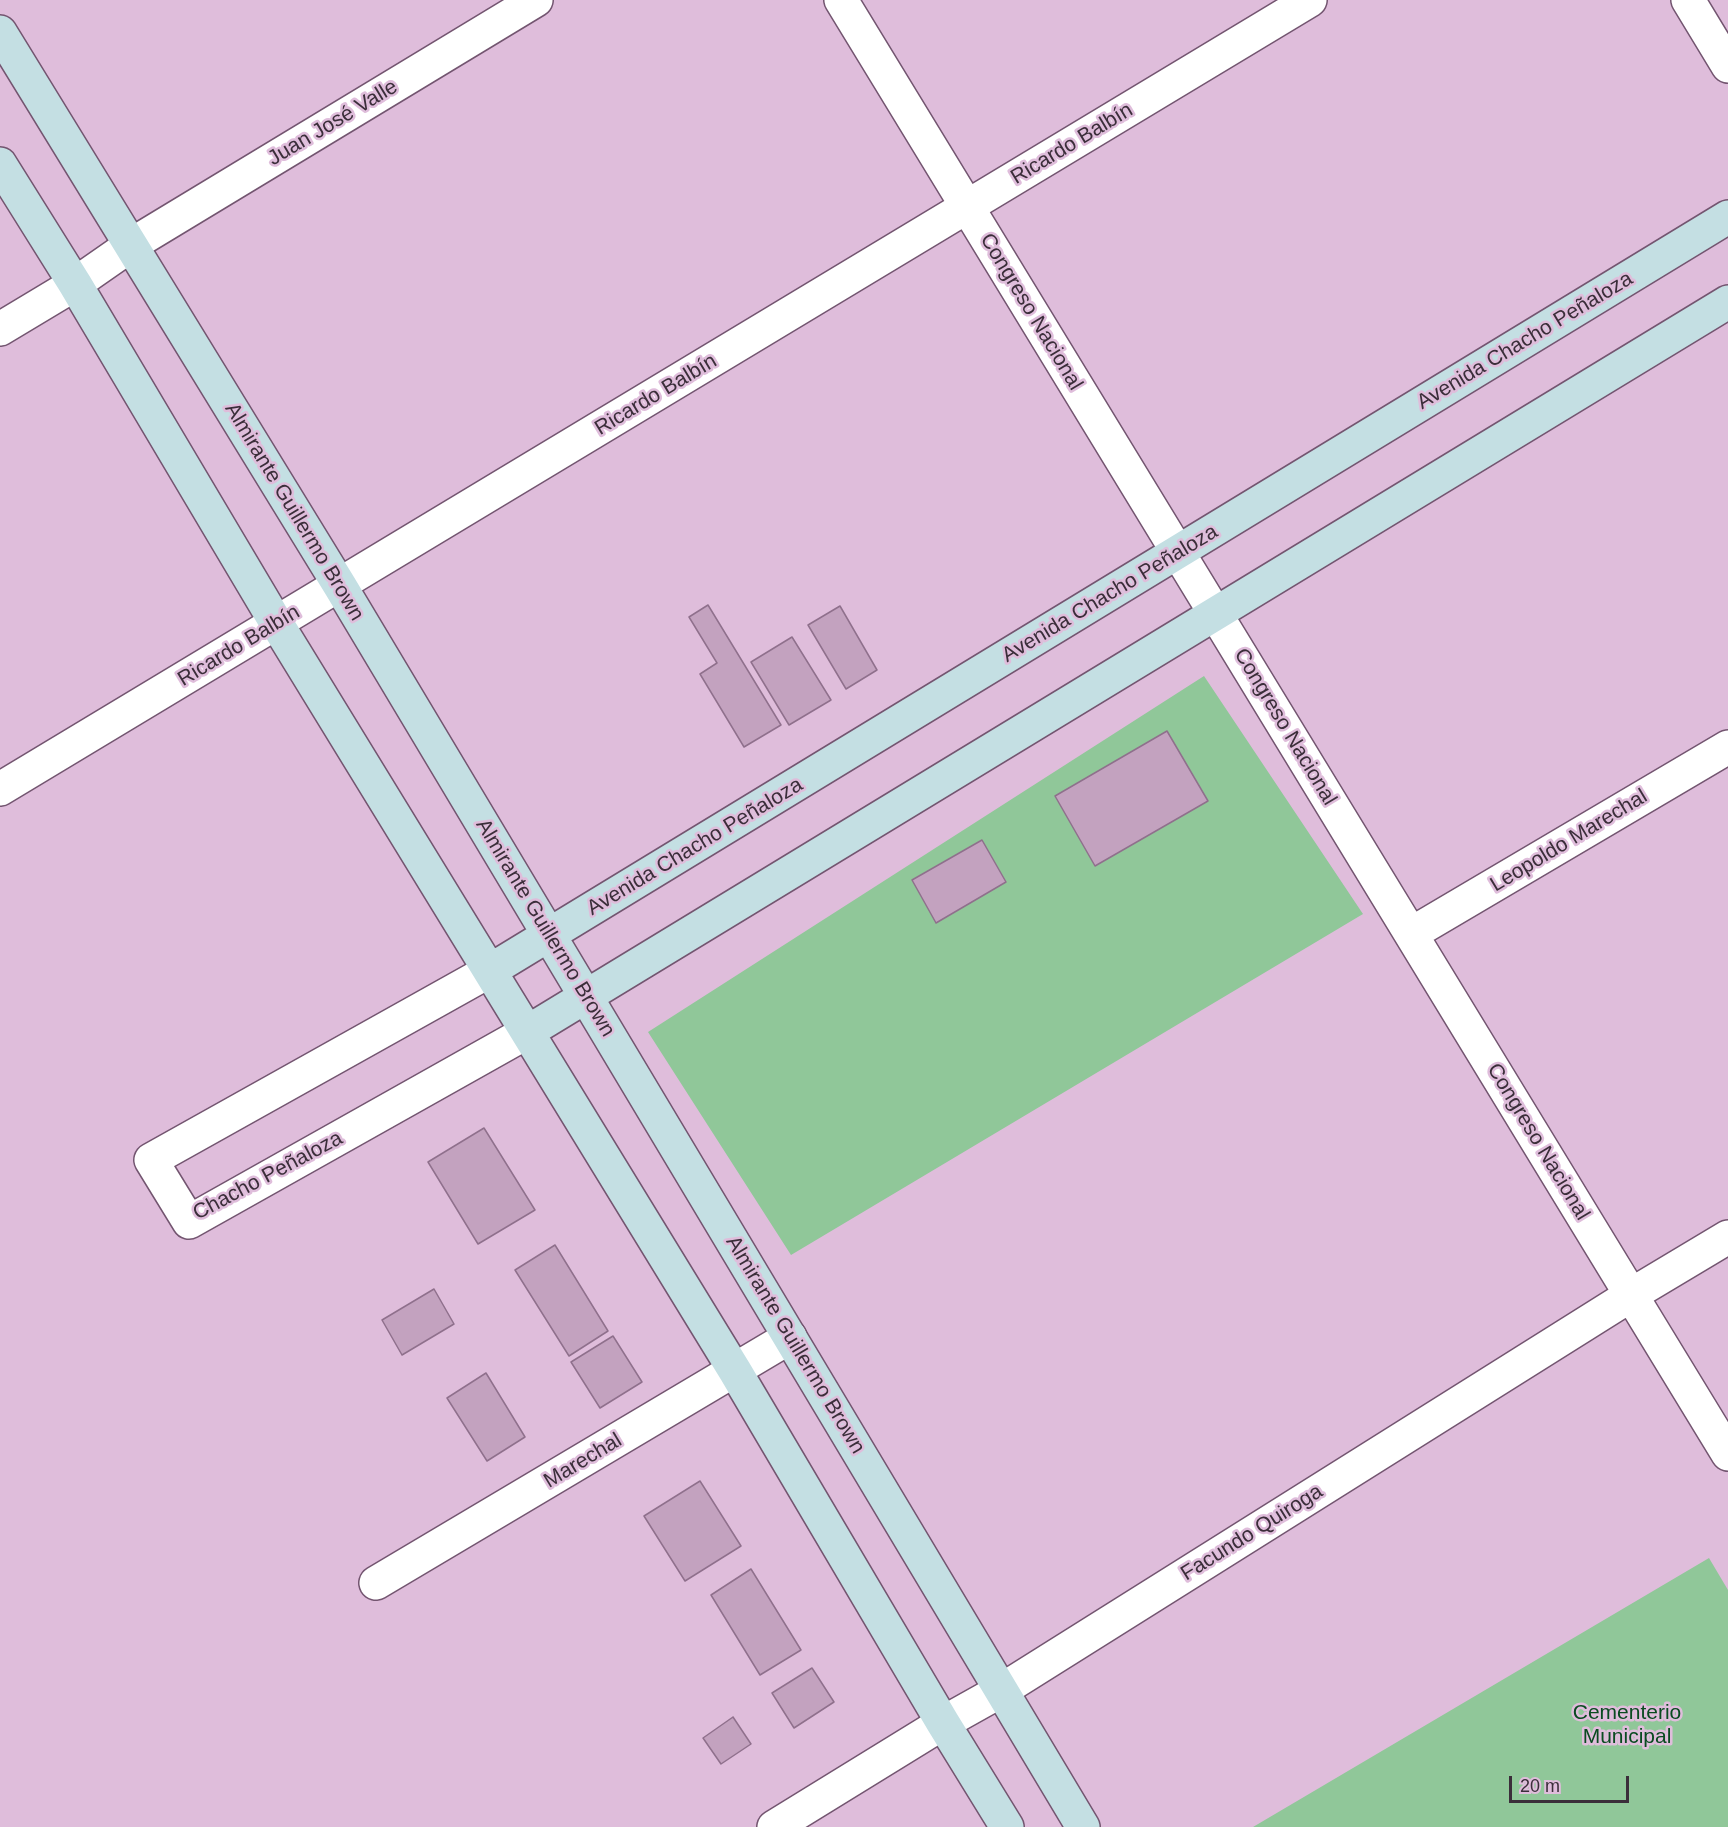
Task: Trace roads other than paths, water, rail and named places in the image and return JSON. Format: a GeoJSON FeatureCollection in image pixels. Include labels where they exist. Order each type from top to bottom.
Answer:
{"type":"FeatureCollection","features":[{"type":"Feature","properties":{"kind":"main road","name":"Almirante Guillermo Brown"},"geometry":{"type":"LineString","coordinates":[[0,32],[340,586],[1083,1827]]}},
{"type":"Feature","properties":{"kind":"main road"},"geometry":{"type":"LineString","coordinates":[[0,164],[75,284],[277,624],[529,1031],[735,1371],[1007,1827]]}},
{"type":"Feature","properties":{"kind":"main road","name":"Avenida Chacho Peñaloza"},"geometry":{"type":"LineString","coordinates":[[491,970],[1728,217]]}},
{"type":"Feature","properties":{"kind":"main road"},"geometry":{"type":"LineString","coordinates":[[529,1031],[1728,302]]}},
{"type":"Feature","properties":{"kind":"street","name":"Juan José Valle"},"geometry":{"type":"LineString","coordinates":[[0,329],[75,284],[131,245],[536,0]]}},
{"type":"Feature","properties":{"kind":"street","name":"Congreso Nacional"},"geometry":{"type":"LineString","coordinates":[[841,0],[1728,1454]]}},
{"type":"Feature","properties":{"kind":"street","name":"Ricardo Balbín"},"geometry":{"type":"LineString","coordinates":[[0,789],[1311,0]]}},
{"type":"Feature","properties":{"kind":"street"},"geometry":{"type":"LineString","coordinates":[[1688,0],[1728,66]]}},
{"type":"Feature","properties":{"kind":"street","name":"Leopoldo Marechal"},"geometry":{"type":"LineString","coordinates":[[1411,934],[1728,747]]}},
{"type":"Feature","properties":{"kind":"street","name":"Chacho Peñaloza"},"geometry":{"type":"LineString","coordinates":[[491,970],[151,1160],[189,1222],[529,1031]]}},
{"type":"Feature","properties":{"kind":"street","name":"Facundo Quiroga"},"geometry":{"type":"LineString","coordinates":[[774,1827],[943,1723],[1002,1690],[1631,1295],[1728,1237]]}},
{"type":"Feature","properties":{"kind":"street","name":"Marechal"},"geometry":{"type":"LineString","coordinates":[[376,1583],[790,1337]]}},
{"type":"Feature","properties":{"kind":"park label","name":"Cementerio Municipal"},"geometry":{"type":"Point","coordinates":[1627,1725]}}]}
